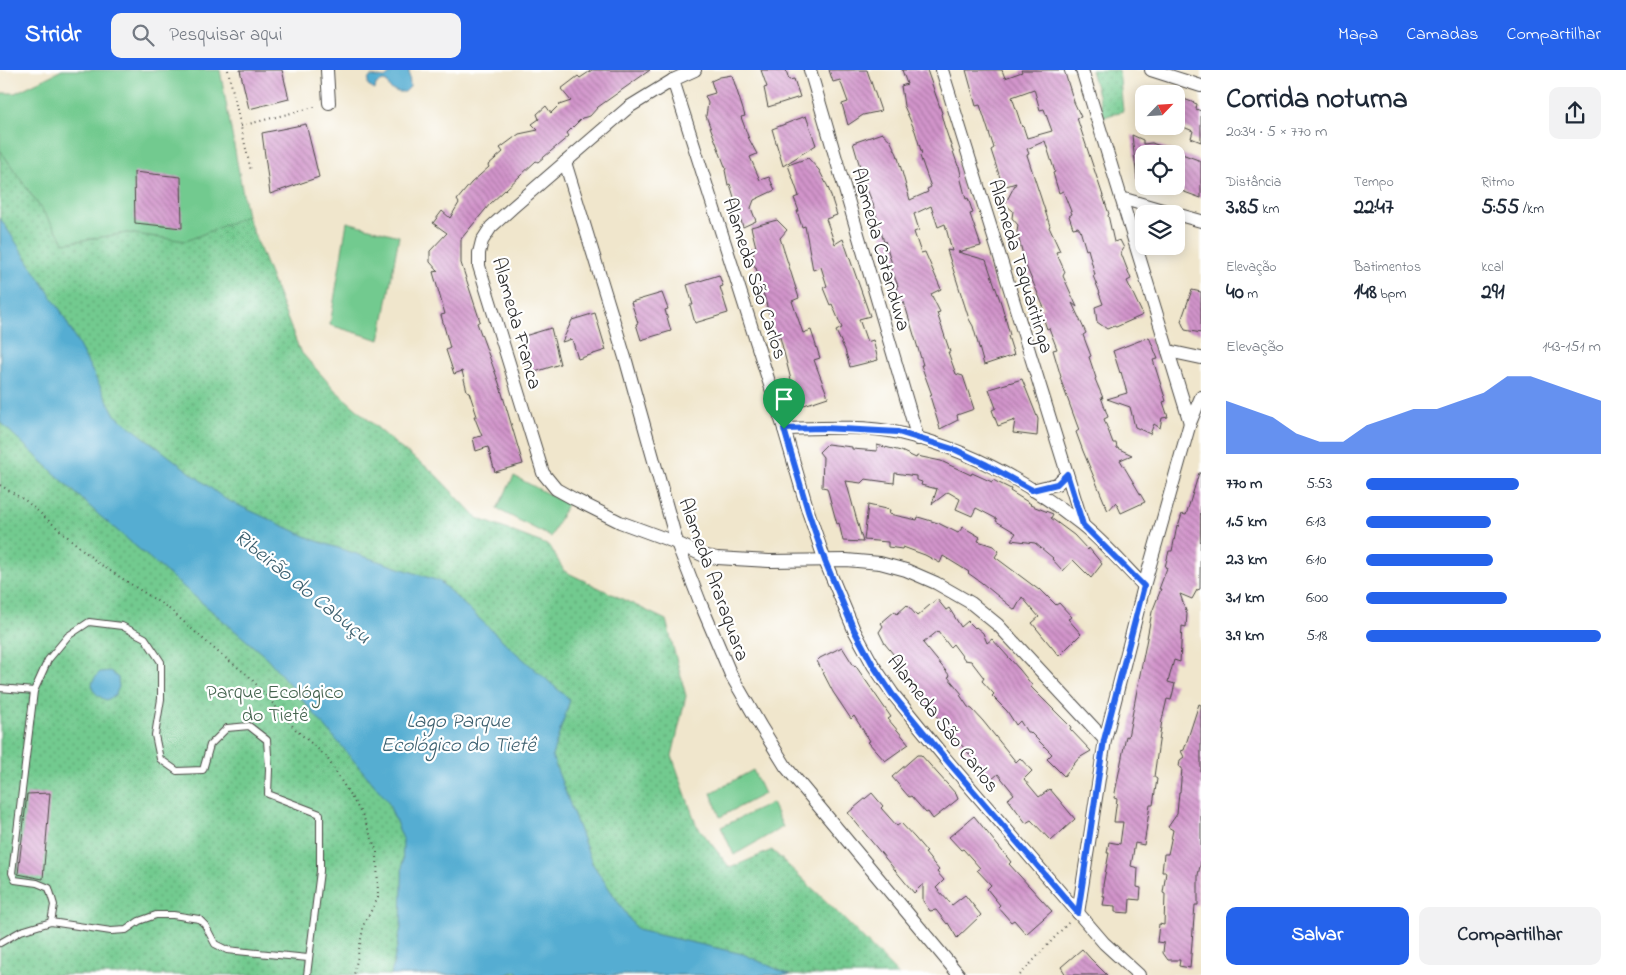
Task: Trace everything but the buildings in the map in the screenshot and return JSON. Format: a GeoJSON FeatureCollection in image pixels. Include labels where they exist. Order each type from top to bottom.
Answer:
{"type":"FeatureCollection","features":[{"type":"Feature","properties":{"kind":"street"},"geometry":{"type":"LineString","coordinates":[[327,70],[329,103]]}},
{"type":"Feature","properties":{"kind":"street","name":"Alameda Franca"},"geometry":{"type":"LineString","coordinates":[[695,70],[673,80],[629,107],[491,227],[482,241],[479,253],[479,266],[538,460],[548,481],[556,489],[612,518],[677,543],[688,550],[702,555],[717,558],[769,561],[846,560],[880,564],[906,570],[936,583],[971,603],[998,625],[1104,740]]}},
{"type":"Feature","properties":{"kind":"street","name":"Alameda Catanduva"},"geometry":{"type":"LineString","coordinates":[[810,70],[918,439]]}},
{"type":"Feature","properties":{"kind":"street","name":"Alameda Taquaritinga"},"geometry":{"type":"LineString","coordinates":[[942,70],[1083,525]]}},
{"type":"Feature","properties":{"kind":"street"},"geometry":{"type":"LineString","coordinates":[[1082,70],[1190,423]]}},
{"type":"Feature","properties":{"kind":"street"},"geometry":{"type":"LineString","coordinates":[[1151,70],[1201,86]]}},
{"type":"Feature","properties":{"kind":"street","name":"Alameda São Carlos"},"geometry":{"type":"LineString","coordinates":[[673,80],[784,429],[808,511],[825,561],[854,630],[873,665],[892,694],[1104,943],[1139,975]]}},
{"type":"Feature","properties":{"kind":"street","name":"Alameda Araraquara"},"geometry":{"type":"LineString","coordinates":[[565,162],[626,360],[677,543],[731,675],[786,767],[959,975]]}},
{"type":"Feature","properties":{"kind":"street"},"geometry":{"type":"LineString","coordinates":[[1121,198],[1145,205]]}},
{"type":"Feature","properties":{"kind":"street"},"geometry":{"type":"LineString","coordinates":[[1185,216],[1201,220]]}},
{"type":"Feature","properties":{"kind":"street"},"geometry":{"type":"LineString","coordinates":[[1168,351],[1201,358]]}},
{"type":"Feature","properties":{"kind":"street"},"geometry":{"type":"LineString","coordinates":[[1078,913],[1104,740],[1144,586],[1190,423],[1201,397]]}},
{"type":"Feature","properties":{"kind":"street"},"geometry":{"type":"LineString","coordinates":[[784,429],[865,429],[898,432],[956,450],[1032,490],[1083,525],[1144,586]]}},
{"type":"Feature","properties":{"kind":"street"},"geometry":{"type":"LineString","coordinates":[[1032,490],[1057,484],[1067,474]]}},
{"type":"Feature","properties":{"kind":"lane"},"geometry":{"type":"LineString","coordinates":[[51,922],[54,905],[49,888],[37,883],[15,880],[12,872],[34,691],[48,660],[68,636],[89,622],[122,626],[144,638],[161,662],[161,699],[154,735],[160,760],[177,771],[203,770],[210,745],[227,728],[249,726],[268,740],[268,794],[320,814],[320,871],[307,975]]}},
{"type":"Feature","properties":{"kind":"lane"},"geometry":{"type":"LineString","coordinates":[[0,688],[34,691]]}},
{"type":"Feature","properties":{"kind":"lane"},"geometry":{"type":"LineString","coordinates":[[0,943],[21,931],[51,922],[111,931],[126,930],[139,921],[156,915],[173,915],[199,920],[205,925],[215,944],[227,950],[308,958]]}},
{"type":"Feature","properties":{"kind":"path"},"geometry":{"type":"LineString","coordinates":[[228,70],[251,171]]}},
{"type":"Feature","properties":{"kind":"path"},"geometry":{"type":"LineString","coordinates":[[241,126],[329,103]]}},
{"type":"Feature","properties":{"kind":"path"},"geometry":{"type":"LineString","coordinates":[[0,484],[26,500],[98,562],[168,608],[219,653],[249,676],[296,730],[326,756],[363,816],[377,852],[378,898],[364,924],[354,975]]}},
{"type":"Feature","properties":{"kind":"path"},"geometry":{"type":"LineString","coordinates":[[1020,975],[1078,913]]}},
{"type":"Feature","properties":{"kind":"green space"},"geometry":{"type":"Polygon","coordinates":[[[62,70],[220,70],[247,216],[186,242],[127,233],[65,243],[0,150],[0,93],[15,93],[62,70]]]}},
{"type":"Feature","properties":{"kind":"green space"},"geometry":{"type":"Polygon","coordinates":[[[1091,70],[1119,70],[1123,111],[1104,117],[1091,70]]]}},
{"type":"Feature","properties":{"kind":"green space","name":"Parque Ecológico do Tietê"},"geometry":{"type":"Polygon","coordinates":[[[0,150],[65,243],[127,233],[186,241],[247,216],[300,351],[335,390],[399,447],[432,471],[477,518],[550,546],[564,571],[666,620],[686,696],[672,756],[696,824],[730,868],[772,850],[828,903],[899,975],[0,975],[0,150]]]}},
{"type":"Feature","properties":{"kind":"green space"},"geometry":{"type":"Polygon","coordinates":[[[347,222],[399,236],[380,340],[330,325],[347,222]]]}},
{"type":"Feature","properties":{"kind":"green space"},"geometry":{"type":"Polygon","coordinates":[[[514,476],[567,504],[551,537],[497,509],[514,476]]]}},
{"type":"Feature","properties":{"kind":"green space"},"geometry":{"type":"Polygon","coordinates":[[[753,770],[764,794],[720,817],[711,793],[753,770]]]}},
{"type":"Feature","properties":{"kind":"green space"},"geometry":{"type":"Polygon","coordinates":[[[772,803],[783,827],[734,855],[721,827],[772,803]]]}},
{"type":"Feature","properties":{"kind":"water"},"geometry":{"type":"Polygon","coordinates":[[[394,70],[409,70],[410,87],[405,92],[390,89],[387,82],[383,81],[376,84],[375,90],[368,86],[368,80],[371,76],[385,78],[394,70]]]}},
{"type":"Feature","properties":{"kind":"water","name":"Lago Parque Ecológico do Tietê"},"geometry":{"type":"Polygon","coordinates":[[[0,218],[61,311],[115,415],[225,499],[314,540],[439,581],[570,700],[552,756],[592,863],[637,930],[743,954],[790,975],[520,975],[517,971],[505,975],[391,975],[401,927],[403,839],[387,800],[267,658],[100,516],[0,422],[0,218]]]}},
{"type":"Feature","properties":{"kind":"water"},"geometry":{"type":"Polygon","coordinates":[[[110,671],[118,678],[119,687],[115,696],[106,700],[94,691],[92,684],[100,672],[110,671]]]}},
{"type":"Feature","properties":{"kind":"route"},"geometry":{"type":"LineString","coordinates":[[784,429],[865,429],[898,432],[956,450],[1032,490],[1057,484],[1067,474],[1083,525],[1144,586],[1104,740],[1078,913],[892,694],[873,665],[854,630],[825,561],[784,429]]}},
{"type":"Feature","properties":{"kind":"water label","name":"Ribeirão do Cabuçu"},"geometry":{"type":"Point","coordinates":[303,586]}}]}
